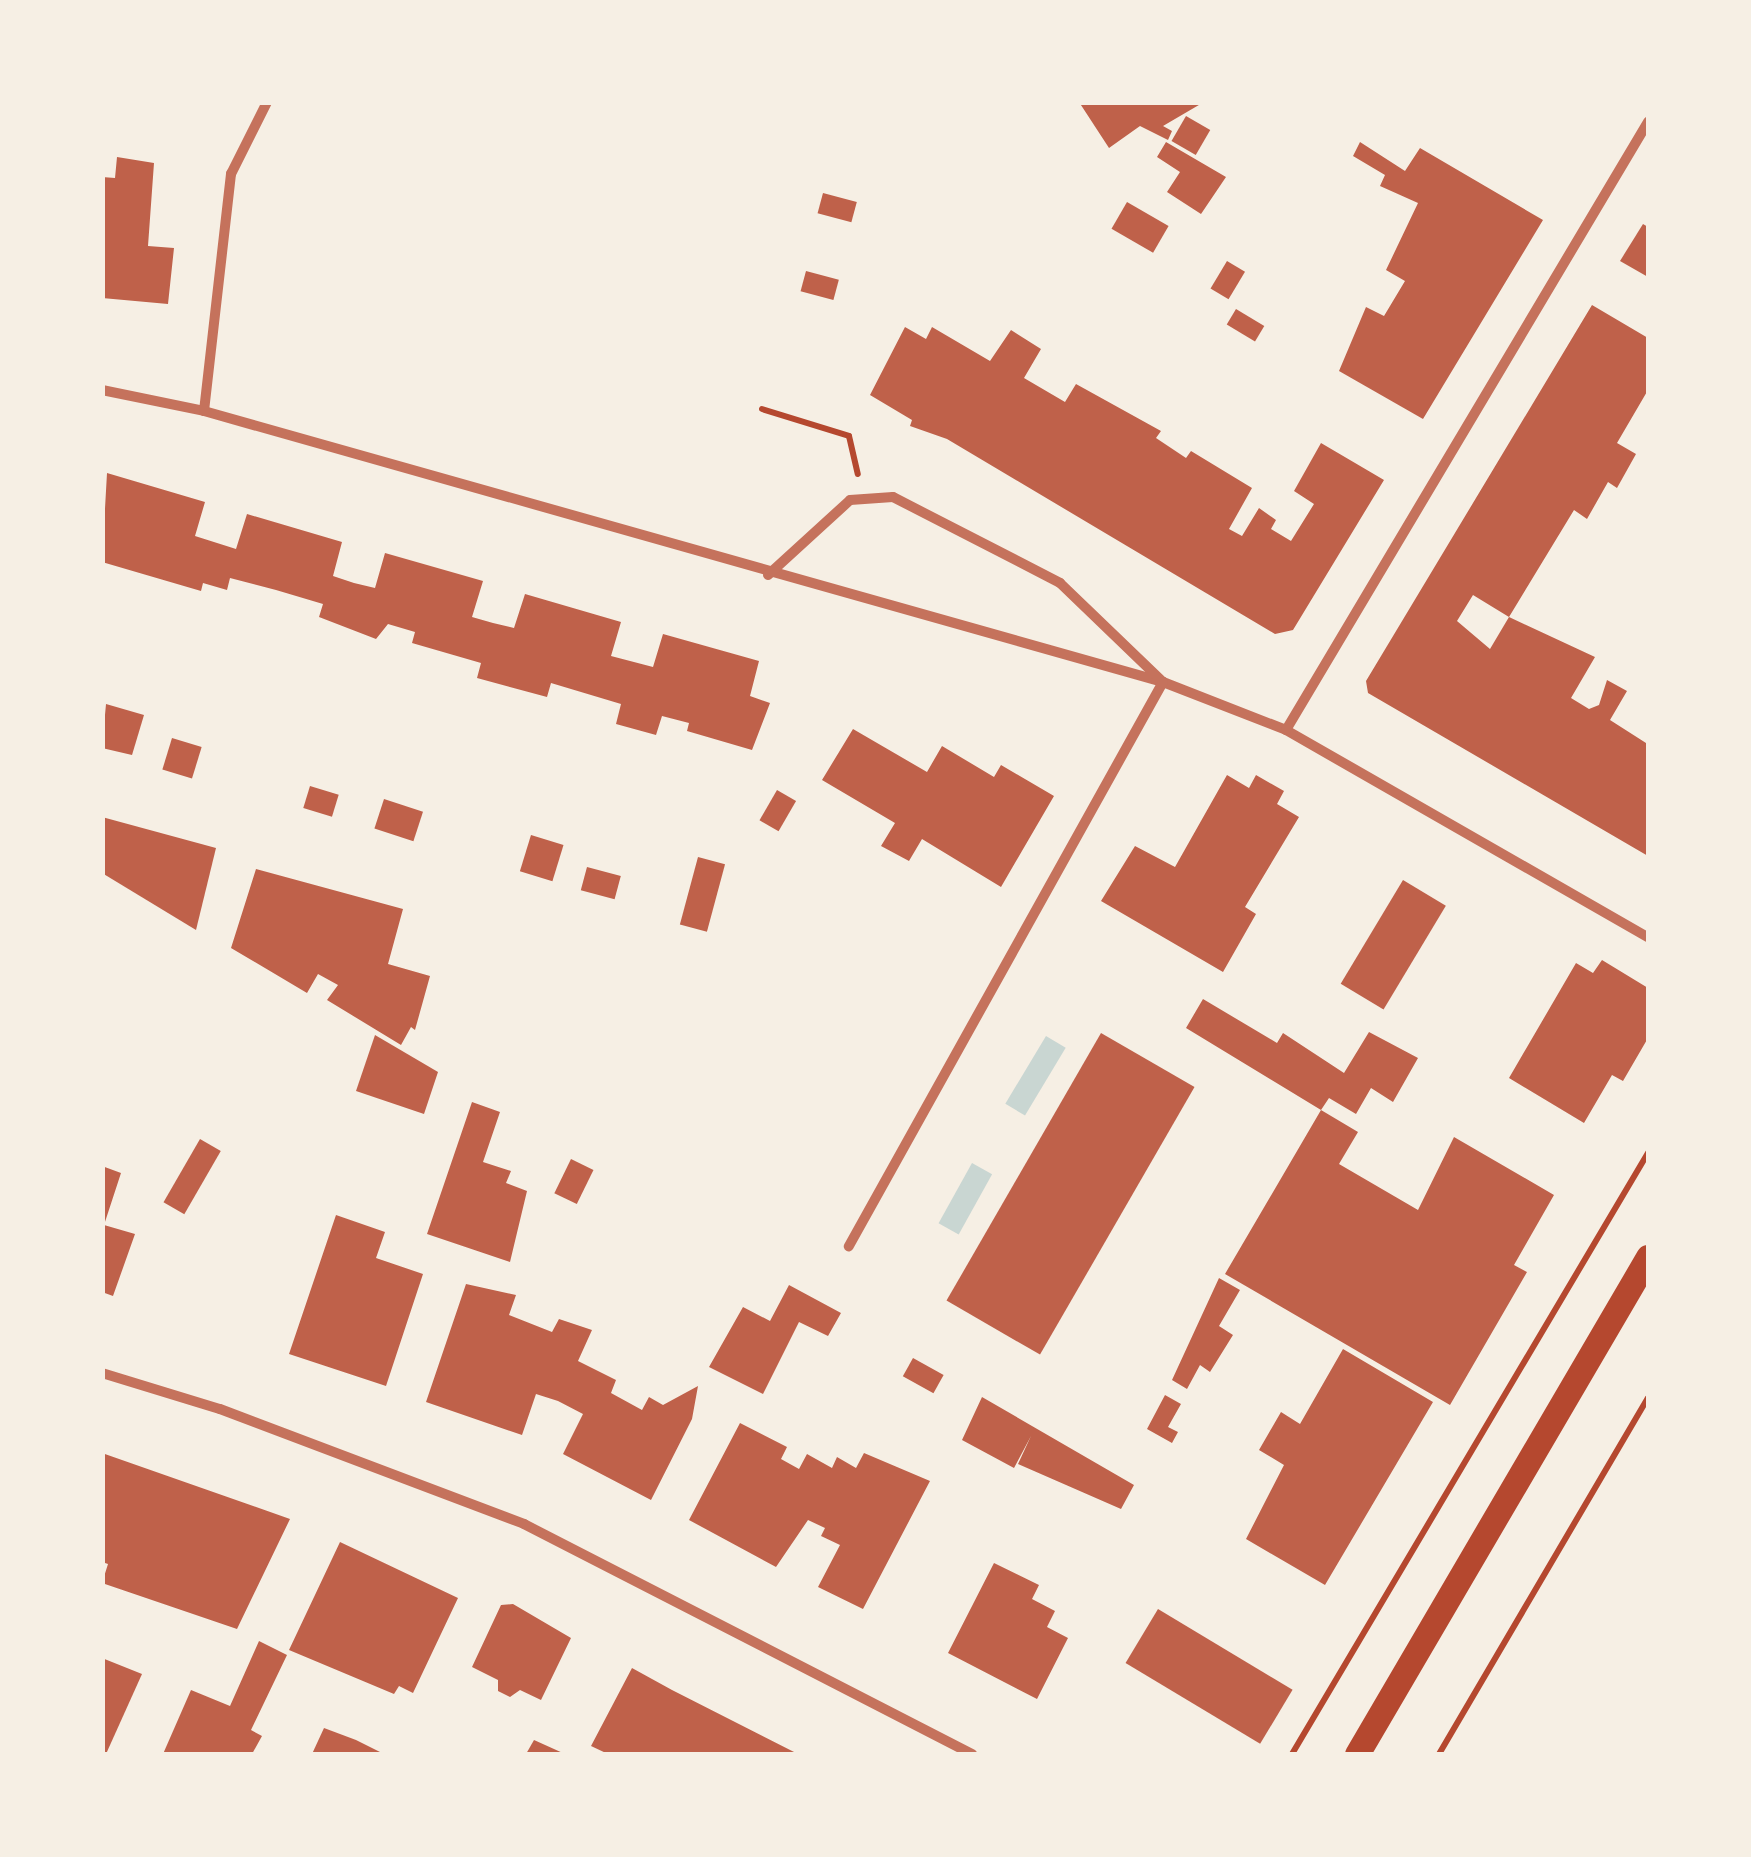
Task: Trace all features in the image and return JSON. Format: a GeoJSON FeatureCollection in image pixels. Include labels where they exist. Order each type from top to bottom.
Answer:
{"type":"FeatureCollection","features":[{"type":"Feature","properties":{"kind":"main road"},"geometry":{"type":"LineString","coordinates":[[1356,1754],[1648,1258]]}},
{"type":"Feature","properties":{"kind":"street"},"geometry":{"type":"LineString","coordinates":[[204,411],[232,174],[267,102]]}},
{"type":"Feature","properties":{"kind":"street"},"geometry":{"type":"LineString","coordinates":[[1286,730],[1648,122]]}},
{"type":"Feature","properties":{"kind":"street"},"geometry":{"type":"LineString","coordinates":[[102,390],[204,411],[768,574],[1163,682],[1286,730],[1648,938]]}},
{"type":"Feature","properties":{"kind":"street"},"geometry":{"type":"LineString","coordinates":[[768,574],[826,517],[864,499],[894,497],[1060,583],[1163,682]]}},
{"type":"Feature","properties":{"kind":"street"},"geometry":{"type":"LineString","coordinates":[[848,1246],[1163,682]]}},
{"type":"Feature","properties":{"kind":"street"},"geometry":{"type":"LineString","coordinates":[[102,1373],[220,1409],[524,1524],[972,1754]]}},
{"type":"Feature","properties":{"kind":"path"},"geometry":{"type":"LineString","coordinates":[[762,409],[849,436],[864,499]]}},
{"type":"Feature","properties":{"kind":"path"},"geometry":{"type":"LineString","coordinates":[[1292,1754],[1648,1153]]}},
{"type":"Feature","properties":{"kind":"path"},"geometry":{"type":"LineString","coordinates":[[1439,1754],[1648,1398]]}},
{"type":"Feature","properties":{"kind":"shaded area"},"geometry":{"type":"Polygon","coordinates":[[[1046,1036],[1066,1048],[1025,1116],[1005,1104],[1046,1036]]]}},
{"type":"Feature","properties":{"kind":"shaded area"},"geometry":{"type":"Polygon","coordinates":[[[972,1163],[992,1174],[959,1234],[939,1223],[972,1163]]]}},
{"type":"Feature","properties":{"kind":"building"},"geometry":{"type":"Polygon","coordinates":[[[1079,102],[1204,102],[1163,126],[1172,131],[1168,140],[1140,126],[1109,148],[1079,102]]]}},
{"type":"Feature","properties":{"kind":"building"},"geometry":{"type":"Polygon","coordinates":[[[1186,116],[1210,130],[1196,155],[1172,141],[1186,116]]]}},
{"type":"Feature","properties":{"kind":"building"},"geometry":{"type":"Polygon","coordinates":[[[1166,142],[1226,177],[1201,214],[1167,192],[1180,172],[1157,157],[1166,142]]]}},
{"type":"Feature","properties":{"kind":"building"},"geometry":{"type":"Polygon","coordinates":[[[1360,142],[1405,171],[1420,148],[1543,220],[1423,419],[1339,371],[1366,307],[1384,316],[1405,281],[1386,270],[1418,203],[1380,186],[1385,175],[1353,156],[1360,142]]]}},
{"type":"Feature","properties":{"kind":"building"},"geometry":{"type":"Polygon","coordinates":[[[117,157],[154,163],[148,246],[174,248],[168,304],[102,298],[102,177],[115,178],[117,157]]]}},
{"type":"Feature","properties":{"kind":"building"},"geometry":{"type":"Polygon","coordinates":[[[823,193],[857,202],[851,222],[818,213],[823,193]]]}},
{"type":"Feature","properties":{"kind":"building"},"geometry":{"type":"Polygon","coordinates":[[[1127,202],[1169,226],[1153,253],[1112,229],[1127,202]]]}},
{"type":"Feature","properties":{"kind":"building"},"geometry":{"type":"Polygon","coordinates":[[[1643,224],[1648,227],[1648,277],[1620,261],[1643,224]]]}},
{"type":"Feature","properties":{"kind":"building"},"geometry":{"type":"Polygon","coordinates":[[[1227,261],[1245,272],[1229,299],[1211,288],[1227,261]]]}},
{"type":"Feature","properties":{"kind":"building"},"geometry":{"type":"Polygon","coordinates":[[[806,271],[839,280],[833,300],[801,291],[806,271]]]}},
{"type":"Feature","properties":{"kind":"building"},"geometry":{"type":"Polygon","coordinates":[[[1592,305],[1648,338],[1648,390],[1617,443],[1636,454],[1617,488],[1608,482],[1587,519],[1574,510],[1509,617],[1595,657],[1571,698],[1589,709],[1599,705],[1607,680],[1627,691],[1610,720],[1646,743],[1648,738],[1648,856],[1368,693],[1366,681],[1592,305]],[[1473,595],[1457,621],[1490,649],[1509,617],[1473,595]]]}},
{"type":"Feature","properties":{"kind":"building"},"geometry":{"type":"Polygon","coordinates":[[[1236,309],[1264,326],[1255,341],[1227,324],[1236,309]]]}},
{"type":"Feature","properties":{"kind":"building"},"geometry":{"type":"Polygon","coordinates":[[[905,327],[926,339],[932,327],[990,361],[1011,330],[1041,349],[1024,378],[1065,402],[1076,384],[1161,431],[1156,438],[1186,458],[1191,451],[1252,488],[1229,529],[1242,536],[1259,508],[1276,520],[1271,529],[1291,541],[1314,504],[1294,491],[1321,443],[1384,480],[1293,630],[1275,634],[947,439],[910,426],[912,420],[870,395],[905,327]]]}},
{"type":"Feature","properties":{"kind":"building"},"geometry":{"type":"Polygon","coordinates":[[[107,473],[205,502],[195,536],[236,549],[247,514],[342,542],[333,576],[354,583],[375,588],[385,553],[483,581],[472,617],[514,628],[525,594],[621,622],[611,656],[653,667],[663,634],[759,661],[750,696],[770,703],[752,750],[687,731],[689,723],[662,716],[656,735],[616,724],[621,704],[551,683],[547,697],[477,678],[481,663],[412,643],[415,632],[388,624],[376,639],[319,617],[323,604],[276,590],[230,578],[227,590],[203,583],[201,591],[102,562],[107,473]]]}},
{"type":"Feature","properties":{"kind":"building"},"geometry":{"type":"Polygon","coordinates":[[[106,704],[144,715],[132,755],[102,748],[106,704]]]}},
{"type":"Feature","properties":{"kind":"building"},"geometry":{"type":"Polygon","coordinates":[[[853,729],[927,772],[942,746],[994,777],[1001,765],[1054,796],[1001,887],[922,839],[909,861],[881,846],[895,823],[822,780],[853,729]]]}},
{"type":"Feature","properties":{"kind":"building"},"geometry":{"type":"Polygon","coordinates":[[[172,738],[202,747],[192,779],[162,770],[172,738]]]}},
{"type":"Feature","properties":{"kind":"building"},"geometry":{"type":"Polygon","coordinates":[[[1227,775],[1249,788],[1256,775],[1284,791],[1277,804],[1299,817],[1245,907],[1256,914],[1223,972],[1101,901],[1135,846],[1175,867],[1227,775]]]}},
{"type":"Feature","properties":{"kind":"building"},"geometry":{"type":"Polygon","coordinates":[[[310,786],[339,795],[332,817],[303,808],[310,786]]]}},
{"type":"Feature","properties":{"kind":"building"},"geometry":{"type":"Polygon","coordinates":[[[777,790],[796,801],[779,831],[760,820],[777,790]]]}},
{"type":"Feature","properties":{"kind":"building"},"geometry":{"type":"Polygon","coordinates":[[[384,799],[423,812],[413,841],[374,828],[384,799]]]}},
{"type":"Feature","properties":{"kind":"building"},"geometry":{"type":"Polygon","coordinates":[[[102,817],[216,848],[196,930],[102,873],[102,817]]]}},
{"type":"Feature","properties":{"kind":"building"},"geometry":{"type":"Polygon","coordinates":[[[531,835],[564,845],[552,881],[520,871],[531,835]]]}},
{"type":"Feature","properties":{"kind":"building"},"geometry":{"type":"Polygon","coordinates":[[[698,857],[725,864],[707,932],[680,925],[698,857]]]}},
{"type":"Feature","properties":{"kind":"building"},"geometry":{"type":"Polygon","coordinates":[[[587,867],[621,876],[615,899],[581,890],[587,867]]]}},
{"type":"Feature","properties":{"kind":"building"},"geometry":{"type":"Polygon","coordinates":[[[256,869],[403,909],[388,964],[430,976],[415,1030],[411,1027],[401,1045],[327,1000],[338,985],[318,974],[307,993],[231,948],[256,869]]]}},
{"type":"Feature","properties":{"kind":"building"},"geometry":{"type":"Polygon","coordinates":[[[1403,880],[1446,906],[1384,1009],[1341,984],[1403,880]]]}},
{"type":"Feature","properties":{"kind":"building"},"geometry":{"type":"Polygon","coordinates":[[[1602,960],[1648,988],[1648,1038],[1623,1081],[1612,1075],[1584,1123],[1509,1078],[1576,963],[1593,973],[1602,960]]]}},
{"type":"Feature","properties":{"kind":"building"},"geometry":{"type":"Polygon","coordinates":[[[1203,999],[1277,1043],[1283,1033],[1344,1073],[1369,1032],[1418,1058],[1393,1102],[1371,1088],[1356,1114],[1329,1098],[1321,1110],[1186,1028],[1203,999]]]}},
{"type":"Feature","properties":{"kind":"building"},"geometry":{"type":"Polygon","coordinates":[[[1101,1033],[1195,1087],[1040,1355],[946,1301],[1101,1033]]]}},
{"type":"Feature","properties":{"kind":"building"},"geometry":{"type":"Polygon","coordinates":[[[375,1035],[438,1072],[424,1114],[356,1091],[375,1035]]]}},
{"type":"Feature","properties":{"kind":"building"},"geometry":{"type":"Polygon","coordinates":[[[472,1102],[500,1112],[483,1162],[511,1171],[506,1183],[527,1191],[510,1262],[427,1234],[472,1102]]]}},
{"type":"Feature","properties":{"kind":"building"},"geometry":{"type":"Polygon","coordinates":[[[1321,1110],[1358,1132],[1339,1164],[1418,1210],[1454,1137],[1554,1195],[1514,1265],[1527,1272],[1450,1405],[1225,1274],[1321,1110]]]}},
{"type":"Feature","properties":{"kind":"building"},"geometry":{"type":"Polygon","coordinates":[[[200,1139],[221,1151],[184,1214],[164,1202],[200,1139]]]}},
{"type":"Feature","properties":{"kind":"building"},"geometry":{"type":"Polygon","coordinates":[[[571,1159],[593,1170],[577,1204],[554,1193],[571,1159]]]}},
{"type":"Feature","properties":{"kind":"building"},"geometry":{"type":"Polygon","coordinates":[[[102,1166],[121,1173],[104,1225],[135,1234],[113,1296],[102,1292],[102,1166]]]}},
{"type":"Feature","properties":{"kind":"building"},"geometry":{"type":"Polygon","coordinates":[[[336,1215],[385,1232],[376,1258],[423,1274],[386,1386],[289,1354],[336,1215]]]}},
{"type":"Feature","properties":{"kind":"building"},"geometry":{"type":"Polygon","coordinates":[[[1219,1278],[1240,1290],[1219,1326],[1233,1335],[1210,1372],[1200,1365],[1187,1389],[1172,1380],[1219,1278]]]}},
{"type":"Feature","properties":{"kind":"building"},"geometry":{"type":"Polygon","coordinates":[[[466,1284],[516,1295],[509,1315],[552,1332],[559,1319],[592,1330],[578,1361],[616,1380],[611,1393],[642,1410],[649,1397],[663,1405],[698,1386],[692,1419],[651,1500],[563,1454],[583,1414],[558,1401],[536,1394],[522,1435],[426,1402],[466,1284]]]}},
{"type":"Feature","properties":{"kind":"building"},"geometry":{"type":"Polygon","coordinates":[[[789,1285],[841,1313],[828,1336],[799,1322],[763,1394],[709,1367],[743,1307],[770,1321],[789,1285]]]}},
{"type":"Feature","properties":{"kind":"building"},"geometry":{"type":"Polygon","coordinates":[[[1343,1349],[1433,1402],[1325,1585],[1246,1539],[1284,1465],[1259,1450],[1281,1412],[1300,1424],[1343,1349]]]}},
{"type":"Feature","properties":{"kind":"building"},"geometry":{"type":"Polygon","coordinates":[[[913,1358],[944,1375],[933,1393],[903,1376],[913,1358]]]}},
{"type":"Feature","properties":{"kind":"building"},"geometry":{"type":"Polygon","coordinates":[[[1165,1395],[1181,1404],[1168,1427],[1178,1432],[1172,1443],[1147,1429],[1165,1395]]]}},
{"type":"Feature","properties":{"kind":"building"},"geometry":{"type":"Polygon","coordinates":[[[982,1397],[1134,1485],[1121,1509],[1018,1464],[1031,1436],[1014,1468],[962,1440],[982,1397]]]}},
{"type":"Feature","properties":{"kind":"building"},"geometry":{"type":"Polygon","coordinates":[[[740,1423],[787,1447],[781,1459],[799,1469],[807,1454],[832,1468],[837,1457],[856,1468],[864,1453],[930,1481],[863,1609],[818,1587],[840,1545],[821,1536],[825,1528],[808,1520],[776,1567],[689,1520],[740,1423]]]}},
{"type":"Feature","properties":{"kind":"building"},"geometry":{"type":"Polygon","coordinates":[[[102,1453],[290,1519],[237,1629],[102,1583],[108,1564],[102,1562],[102,1453]]]}},
{"type":"Feature","properties":{"kind":"building"},"geometry":{"type":"Polygon","coordinates":[[[340,1542],[458,1598],[413,1693],[399,1686],[394,1694],[289,1650],[340,1542]]]}},
{"type":"Feature","properties":{"kind":"building"},"geometry":{"type":"Polygon","coordinates":[[[994,1563],[1039,1585],[1032,1599],[1055,1611],[1047,1627],[1068,1638],[1037,1699],[948,1653],[994,1563]]]}},
{"type":"Feature","properties":{"kind":"building"},"geometry":{"type":"Polygon","coordinates":[[[513,1604],[571,1638],[541,1700],[520,1690],[510,1697],[498,1691],[498,1680],[472,1667],[501,1605],[513,1604]]]}},
{"type":"Feature","properties":{"kind":"building"},"geometry":{"type":"Polygon","coordinates":[[[1158,1609],[1293,1690],[1260,1744],[1126,1663],[1158,1609]]]}},
{"type":"Feature","properties":{"kind":"building"},"geometry":{"type":"Polygon","coordinates":[[[259,1641],[287,1655],[251,1730],[262,1736],[252,1754],[163,1754],[191,1690],[230,1706],[259,1641]]]}},
{"type":"Feature","properties":{"kind":"building"},"geometry":{"type":"Polygon","coordinates":[[[102,1658],[142,1674],[106,1754],[102,1754],[102,1658]]]}},
{"type":"Feature","properties":{"kind":"building"},"geometry":{"type":"Polygon","coordinates":[[[632,1668],[798,1754],[608,1754],[591,1746],[632,1668]]]}},
{"type":"Feature","properties":{"kind":"building"},"geometry":{"type":"Polygon","coordinates":[[[324,1728],[356,1740],[384,1754],[312,1754],[324,1728]]]}},
{"type":"Feature","properties":{"kind":"building"},"geometry":{"type":"Polygon","coordinates":[[[534,1740],[554,1749],[565,1754],[526,1754],[534,1740]]]}}]}
